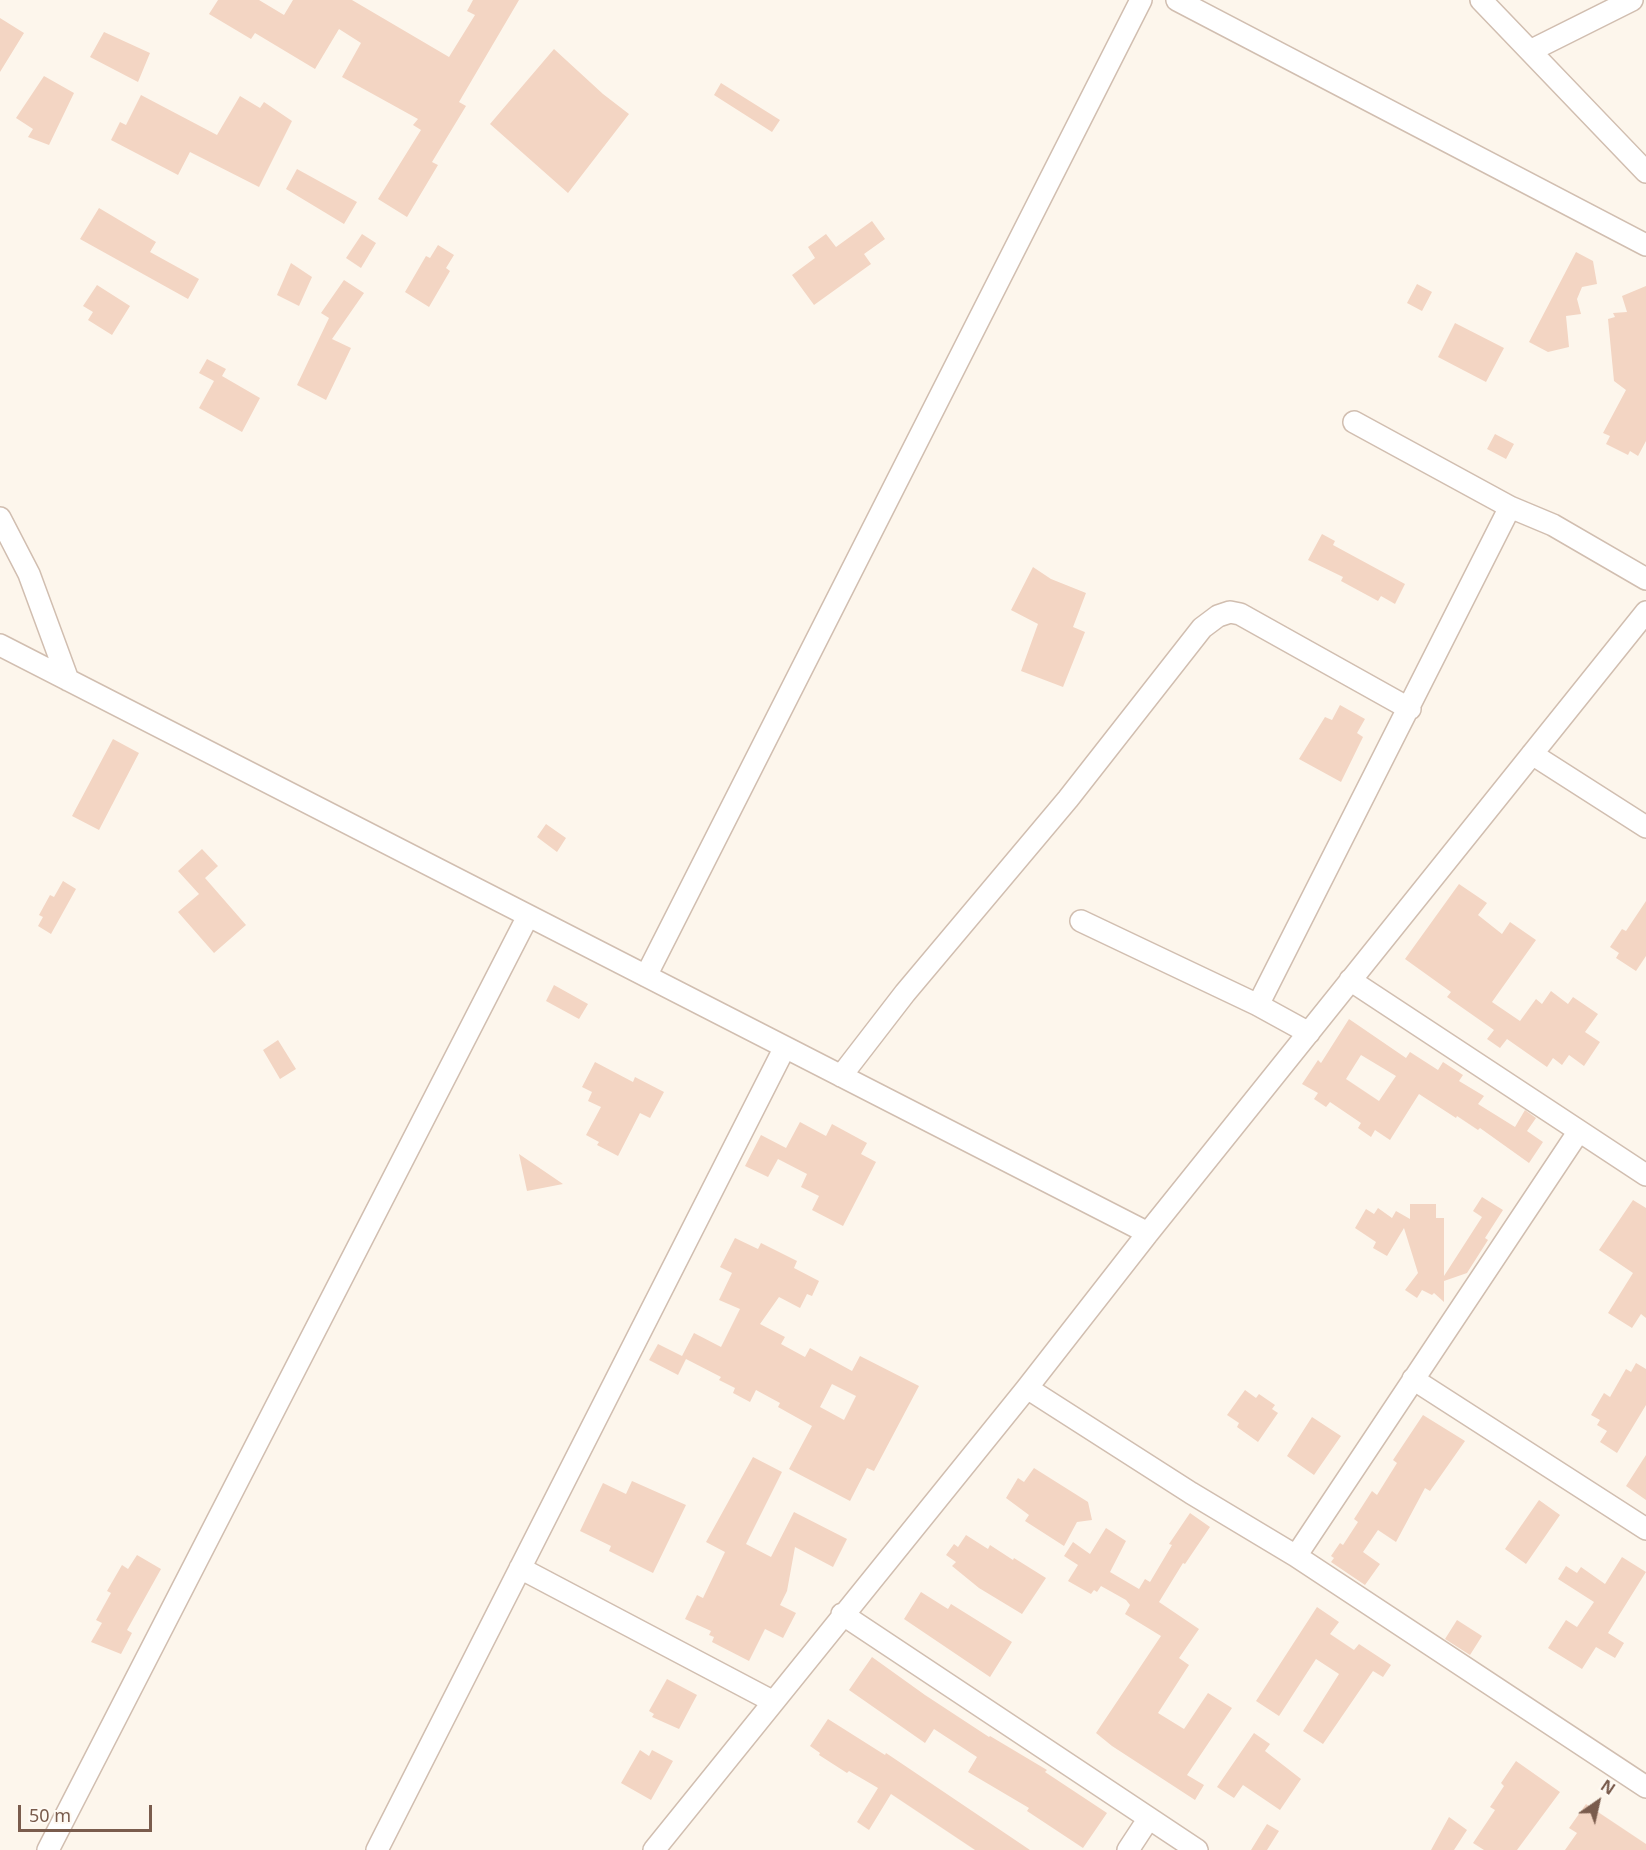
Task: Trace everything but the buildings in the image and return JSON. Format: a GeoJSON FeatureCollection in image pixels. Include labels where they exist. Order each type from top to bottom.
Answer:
{"type":"FeatureCollection","features":[{"type":"Feature","properties":{"kind":"street"},"geometry":{"type":"LineString","coordinates":[[646,976],[1141,0]]}},
{"type":"Feature","properties":{"kind":"street"},"geometry":{"type":"LineString","coordinates":[[1177,0],[1646,245]]}},
{"type":"Feature","properties":{"kind":"street"},"geometry":{"type":"LineString","coordinates":[[1481,0],[1646,172]]}},
{"type":"Feature","properties":{"kind":"street"},"geometry":{"type":"LineString","coordinates":[[1530,51],[1632,0]]}},
{"type":"Feature","properties":{"kind":"street"},"geometry":{"type":"LineString","coordinates":[[1354,422],[1510,507],[1553,525],[1646,579]]}},
{"type":"Feature","properties":{"kind":"street"},"geometry":{"type":"LineString","coordinates":[[1258,1005],[1410,709],[1510,507]]}},
{"type":"Feature","properties":{"kind":"street"},"geometry":{"type":"LineString","coordinates":[[0,518],[29,574],[68,680]]}},
{"type":"Feature","properties":{"kind":"street"},"geometry":{"type":"LineString","coordinates":[[842,1076],[905,993],[1068,799],[1194,637],[1218,616],[1230,612],[1240,614],[1410,709]]}},
{"type":"Feature","properties":{"kind":"street"},"geometry":{"type":"LineString","coordinates":[[654,1850],[842,1614],[1027,1388],[1148,1233],[1646,612]]}},
{"type":"Feature","properties":{"kind":"street"},"geometry":{"type":"LineString","coordinates":[[0,645],[1148,1233]]}},
{"type":"Feature","properties":{"kind":"street"},"geometry":{"type":"LineString","coordinates":[[1532,754],[1646,826]]}},
{"type":"Feature","properties":{"kind":"street"},"geometry":{"type":"LineString","coordinates":[[48,1850],[528,916]]}},
{"type":"Feature","properties":{"kind":"street"},"geometry":{"type":"LineString","coordinates":[[1081,921],[1258,1005],[1309,1033]]}},
{"type":"Feature","properties":{"kind":"street"},"geometry":{"type":"LineString","coordinates":[[1350,981],[1646,1175]]}},
{"type":"Feature","properties":{"kind":"street"},"geometry":{"type":"LineString","coordinates":[[377,1850],[785,1047]]}},
{"type":"Feature","properties":{"kind":"street"},"geometry":{"type":"LineString","coordinates":[[1296,1556],[1579,1131]]}},
{"type":"Feature","properties":{"kind":"street"},"geometry":{"type":"LineString","coordinates":[[1413,1379],[1646,1529]]}},
{"type":"Feature","properties":{"kind":"street"},"geometry":{"type":"LineString","coordinates":[[1027,1388],[1191,1493],[1296,1556],[1646,1787]]}},
{"type":"Feature","properties":{"kind":"street"},"geometry":{"type":"LineString","coordinates":[[520,1568],[772,1701]]}},
{"type":"Feature","properties":{"kind":"street"},"geometry":{"type":"LineString","coordinates":[[842,1614],[1197,1850]]}},
{"type":"Feature","properties":{"kind":"street"},"geometry":{"type":"LineString","coordinates":[[1128,1850],[1149,1818]]}}]}
